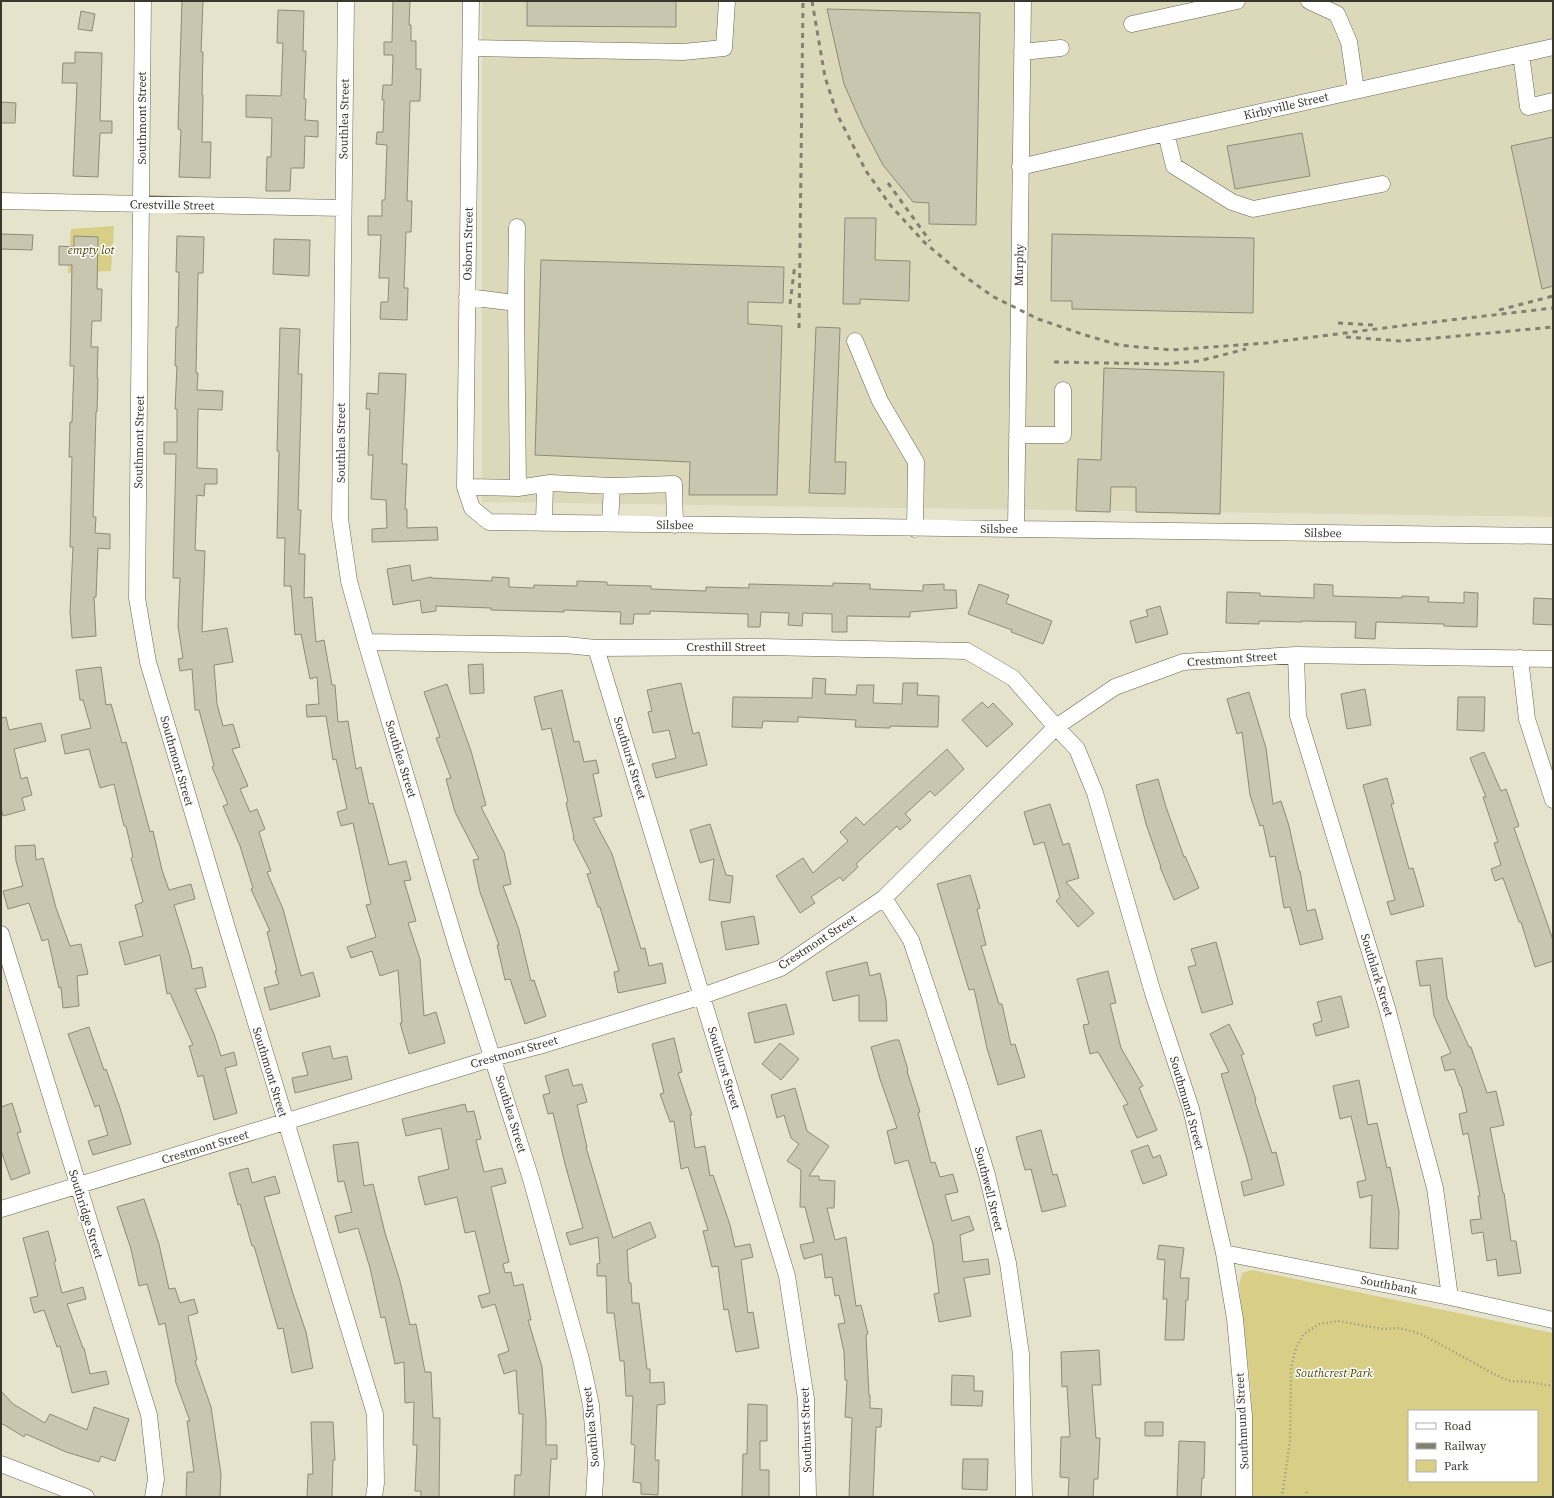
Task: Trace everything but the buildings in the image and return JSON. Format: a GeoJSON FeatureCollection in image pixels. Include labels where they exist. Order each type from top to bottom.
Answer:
{"type":"FeatureCollection","features":[{"type":"Feature","properties":{"kind":"street","name":"Southmont Street"},"geometry":{"type":"LineString","coordinates":[[143,1],[137,598],[148,662],[375,1414],[376,1483],[374,1497]]}},
{"type":"Feature","properties":{"kind":"street","name":"Southlea Street"},"geometry":{"type":"LineString","coordinates":[[346,1],[340,519],[348,581],[457,947],[531,1179],[581,1359],[592,1412],[596,1464],[594,1497]]}},
{"type":"Feature","properties":{"kind":"street","name":"Osborn Street"},"geometry":{"type":"LineString","coordinates":[[465,487],[471,1]]}},
{"type":"Feature","properties":{"kind":"street"},"geometry":{"type":"LineString","coordinates":[[471,48],[683,52],[724,48],[727,1]]}},
{"type":"Feature","properties":{"kind":"street","name":"Murphy"},"geometry":{"type":"LineString","coordinates":[[1016,529],[1023,1]]}},
{"type":"Feature","properties":{"kind":"street"},"geometry":{"type":"LineString","coordinates":[[1132,24],[1237,1]]}},
{"type":"Feature","properties":{"kind":"street"},"geometry":{"type":"LineString","coordinates":[[1308,1],[1337,14],[1348,42],[1356,90]]}},
{"type":"Feature","properties":{"kind":"street","name":"Kirbyville Street"},"geometry":{"type":"LineString","coordinates":[[1020,167],[1356,90],[1553,47]]}},
{"type":"Feature","properties":{"kind":"street"},"geometry":{"type":"LineString","coordinates":[[1022,52],[1061,48]]}},
{"type":"Feature","properties":{"kind":"street"},"geometry":{"type":"LineString","coordinates":[[1522,54],[1528,107],[1553,100]]}},
{"type":"Feature","properties":{"kind":"street"},"geometry":{"type":"LineString","coordinates":[[1166,133],[1174,166],[1232,202],[1254,209],[1382,184]]}},
{"type":"Feature","properties":{"kind":"street","name":"Crestville Street"},"geometry":{"type":"LineString","coordinates":[[1,201],[343,208]]}},
{"type":"Feature","properties":{"kind":"street"},"geometry":{"type":"LineString","coordinates":[[517,227],[516,303],[518,488]]}},
{"type":"Feature","properties":{"kind":"street"},"geometry":{"type":"LineString","coordinates":[[467,297],[516,303]]}},
{"type":"Feature","properties":{"kind":"street"},"geometry":{"type":"LineString","coordinates":[[855,341],[880,401],[916,462],[915,529]]}},
{"type":"Feature","properties":{"kind":"street"},"geometry":{"type":"LineString","coordinates":[[1017,435],[1063,435],[1063,390]]}},
{"type":"Feature","properties":{"kind":"street"},"geometry":{"type":"LineString","coordinates":[[465,487],[518,488],[545,484],[612,486],[674,484],[675,525]]}},
{"type":"Feature","properties":{"kind":"street"},"geometry":{"type":"LineString","coordinates":[[544,523],[545,484]]}},
{"type":"Feature","properties":{"kind":"street"},"geometry":{"type":"LineString","coordinates":[[610,524],[612,486]]}},
{"type":"Feature","properties":{"kind":"street","name":"Silsbee"},"geometry":{"type":"LineString","coordinates":[[465,487],[472,508],[489,522],[915,529],[1553,536]]}},
{"type":"Feature","properties":{"kind":"street","name":"Cresthill Street"},"geometry":{"type":"LineString","coordinates":[[366,642],[566,645],[596,648],[756,647],[967,651],[1013,678],[1056,728]]}},
{"type":"Feature","properties":{"kind":"street","name":"Southurst Street"},"geometry":{"type":"LineString","coordinates":[[596,648],[787,1276],[806,1399],[808,1497]]}},
{"type":"Feature","properties":{"kind":"street","name":"Crestmont Street"},"geometry":{"type":"LineString","coordinates":[[1,1209],[493,1058],[539,1046],[702,996],[781,968],[884,898],[1056,728],[1115,687],[1183,662],[1296,655],[1553,659]]}},
{"type":"Feature","properties":{"kind":"street","name":"Southlark Street"},"geometry":{"type":"LineString","coordinates":[[1296,655],[1298,716],[1387,1008],[1435,1188],[1450,1297]]}},
{"type":"Feature","properties":{"kind":"street"},"geometry":{"type":"LineString","coordinates":[[1520,658],[1527,719],[1553,800]]}},
{"type":"Feature","properties":{"kind":"street","name":"Southmund Street"},"geometry":{"type":"LineString","coordinates":[[1056,728],[1077,749],[1095,793],[1153,993],[1191,1109],[1224,1253],[1234,1319],[1244,1416],[1244,1497]]}},
{"type":"Feature","properties":{"kind":"street","name":"Southwell Street"},"geometry":{"type":"LineString","coordinates":[[884,898],[911,940],[962,1090],[987,1175],[1006,1256],[1021,1354],[1024,1497]]}},
{"type":"Feature","properties":{"kind":"street","name":"Southridge Street"},"geometry":{"type":"LineString","coordinates":[[1,934],[149,1415],[156,1479],[153,1497]]}},
{"type":"Feature","properties":{"kind":"street","name":"Southbank"},"geometry":{"type":"LineString","coordinates":[[1224,1253],[1450,1297],[1553,1320]]}},
{"type":"Feature","properties":{"kind":"street"},"geometry":{"type":"LineString","coordinates":[[1,1464],[86,1497]]}},
{"type":"Feature","properties":{"kind":"path"},"geometry":{"type":"LineString","coordinates":[[1282,1497],[1290,1440],[1291,1368],[1296,1348],[1304,1334],[1318,1324],[1338,1320],[1383,1329],[1400,1328],[1421,1334],[1509,1381],[1529,1382],[1553,1386]]}},
{"type":"Feature","properties":{"kind":"path"},"geometry":{"type":"LineString","coordinates":[[1306,1497],[1307,1489]]}},
{"type":"Feature","properties":{"kind":"shaded area"},"geometry":{"type":"Polygon","coordinates":[[[482,1],[1553,1],[1553,517],[482,502],[482,1]]]}},
{"type":"Feature","properties":{"kind":"green space","name":"empty lot"},"geometry":{"type":"Polygon","coordinates":[[[114,226],[111,271],[68,273],[71,229],[114,226]]]}},
{"type":"Feature","properties":{"kind":"green space","name":"Southcrest Park"},"geometry":{"type":"Polygon","coordinates":[[[1252,1270],[1553,1333],[1553,1497],[1253,1497],[1251,1390],[1239,1285],[1242,1273],[1252,1270]]]}},
{"type":"Feature","properties":{"kind":"railway"},"geometry":{"type":"LineString","coordinates":[[799,328],[803,1]]}},
{"type":"Feature","properties":{"kind":"railway"},"geometry":{"type":"LineString","coordinates":[[812,1],[825,77],[837,114],[866,171],[891,206],[924,242],[963,275],[992,296],[1038,319],[1119,345],[1171,350],[1266,343],[1553,308]]}},
{"type":"Feature","properties":{"kind":"railway"},"geometry":{"type":"LineString","coordinates":[[888,183],[930,241]]}},
{"type":"Feature","properties":{"kind":"railway"},"geometry":{"type":"LineString","coordinates":[[790,304],[795,264]]}},
{"type":"Feature","properties":{"kind":"railway"},"geometry":{"type":"LineString","coordinates":[[1499,310],[1553,296]]}},
{"type":"Feature","properties":{"kind":"railway"},"geometry":{"type":"LineString","coordinates":[[1338,323],[1374,325]]}},
{"type":"Feature","properties":{"kind":"railway"},"geometry":{"type":"LineString","coordinates":[[1346,337],[1400,341],[1553,327]]}},
{"type":"Feature","properties":{"kind":"railway"},"geometry":{"type":"LineString","coordinates":[[1054,362],[1165,364],[1199,361],[1246,349]]}}]}
